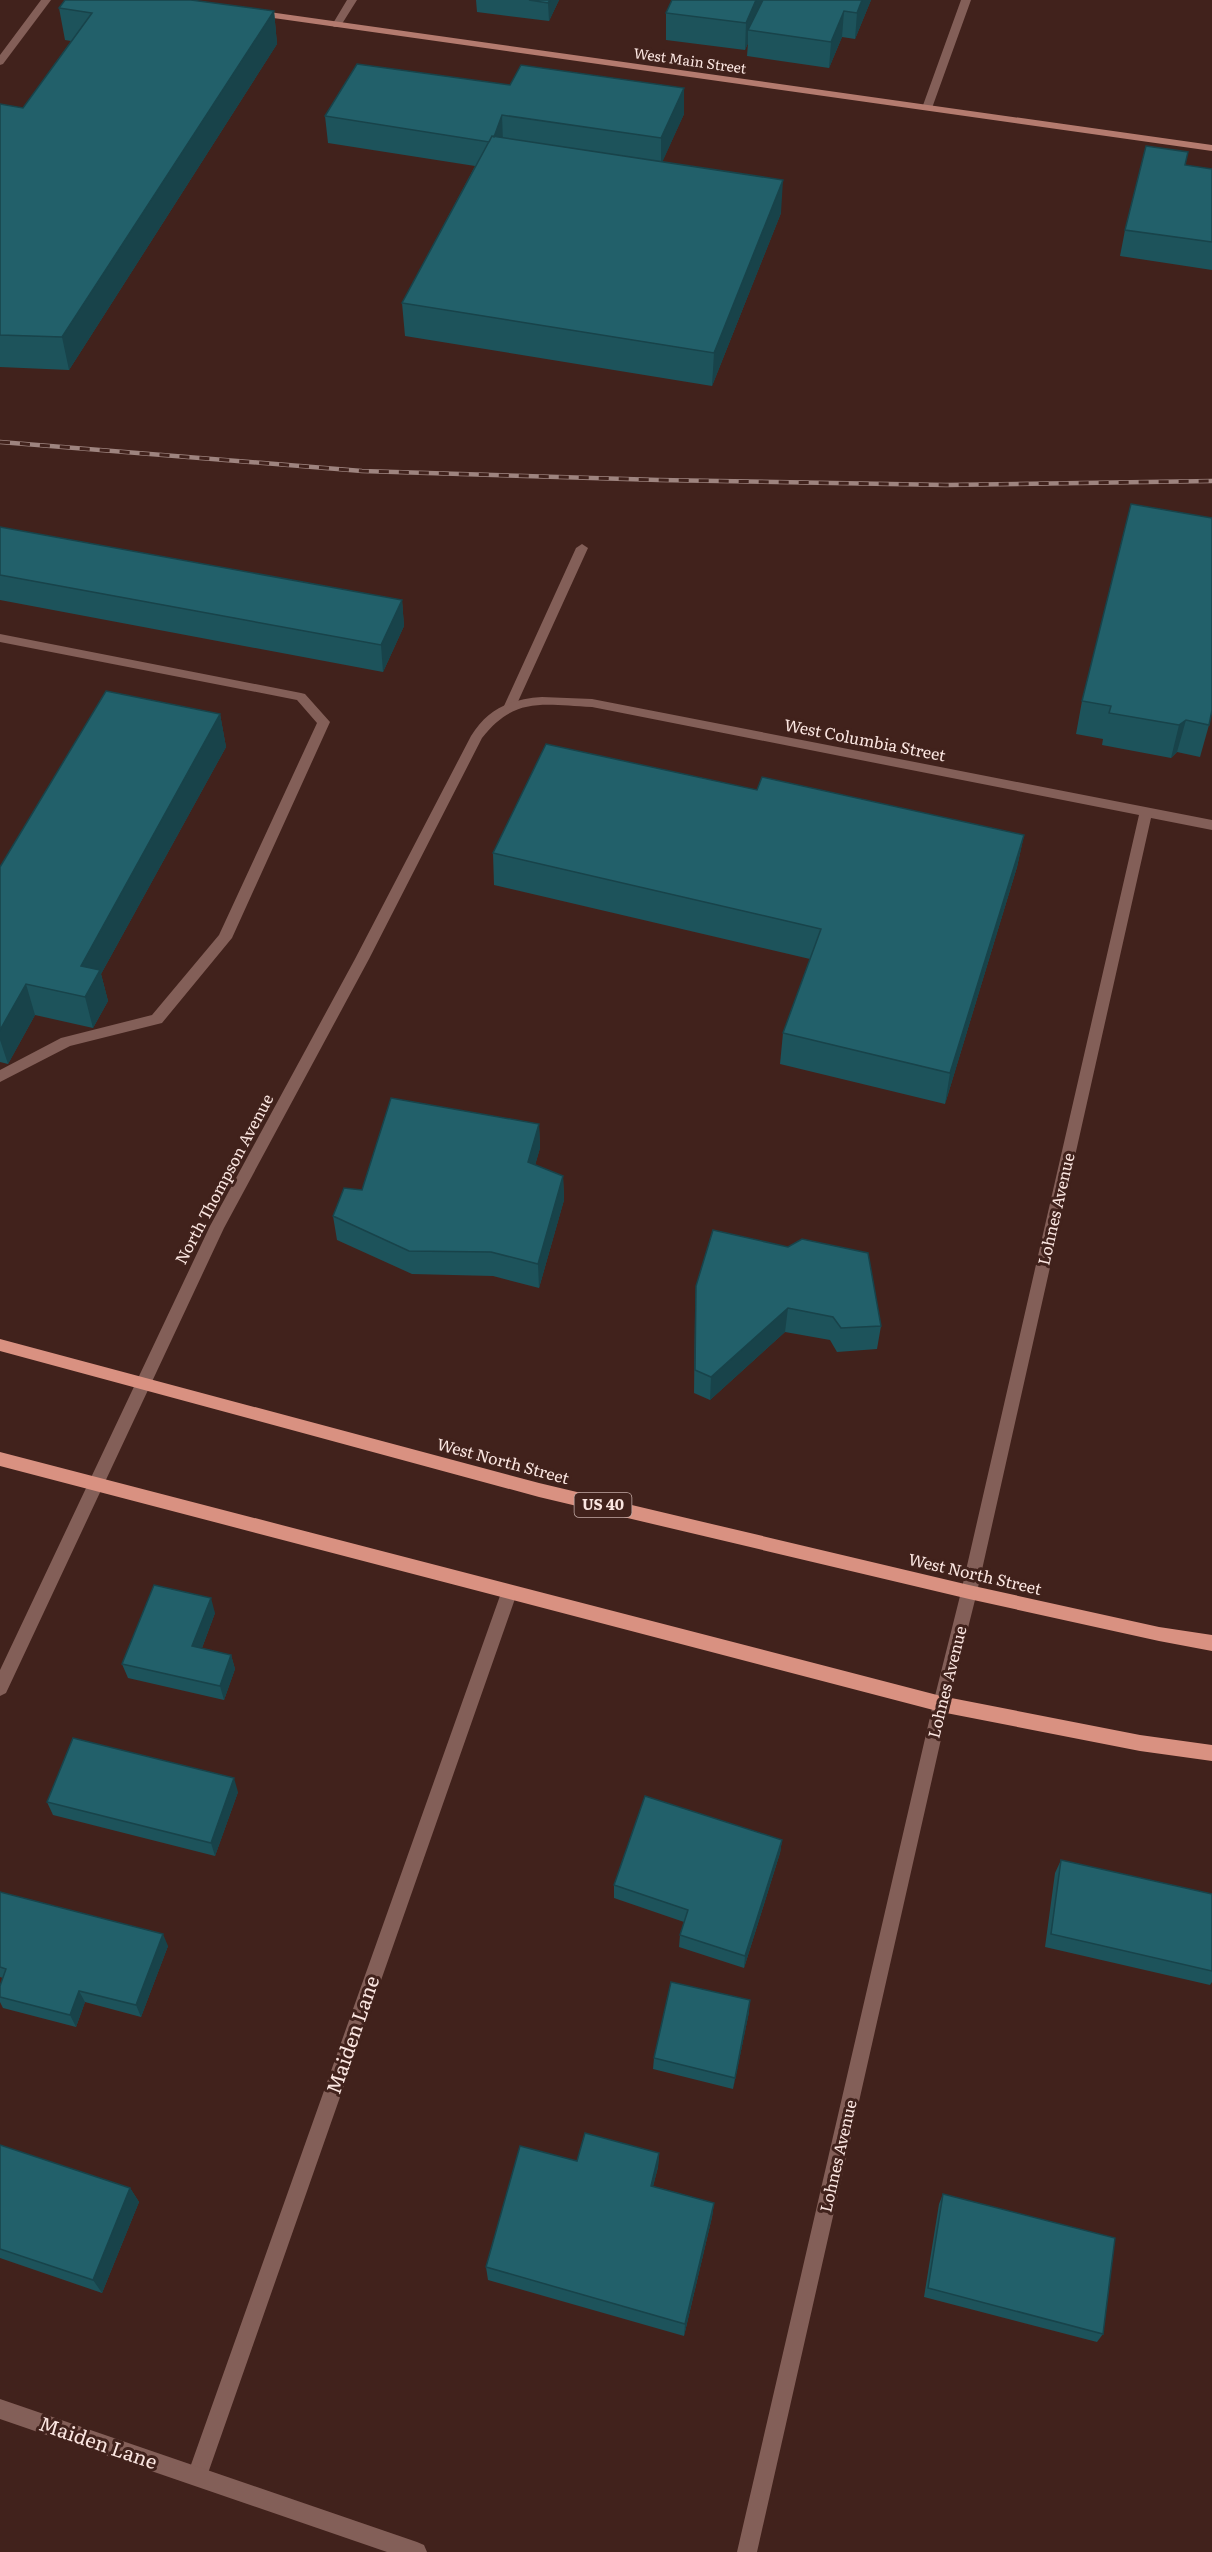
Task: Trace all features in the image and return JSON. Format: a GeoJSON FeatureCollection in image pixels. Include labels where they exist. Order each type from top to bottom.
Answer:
{"type":"FeatureCollection","features":[{"type":"Feature","properties":{"kind":"main road","name":"West North Street"},"geometry":{"type":"LineString","coordinates":[[0,1345],[539,1490],[969,1592],[1160,1634],[1212,1643]]}},
{"type":"Feature","properties":{"kind":"main road"},"geometry":{"type":"LineString","coordinates":[[0,1460],[941,1704],[1140,1743],[1212,1753]]}},
{"type":"Feature","properties":{"kind":"street"},"geometry":{"type":"LineString","coordinates":[[0,62],[46,0]]}},
{"type":"Feature","properties":{"kind":"street"},"geometry":{"type":"LineString","coordinates":[[337,24],[352,0]]}},
{"type":"Feature","properties":{"kind":"street"},"geometry":{"type":"LineString","coordinates":[[927,108],[966,0]]}},
{"type":"Feature","properties":{"kind":"street","name":"West Main Street"},"geometry":{"type":"LineString","coordinates":[[244,11],[1212,148]]}},
{"type":"Feature","properties":{"kind":"street"},"geometry":{"type":"LineString","coordinates":[[510,706],[582,548]]}},
{"type":"Feature","properties":{"kind":"street"},"geometry":{"type":"LineString","coordinates":[[0,638],[301,697],[324,722],[225,938],[157,1020],[66,1042],[0,1077]]}},
{"type":"Feature","properties":{"kind":"street","name":"West Columbia Street"},"geometry":{"type":"LineString","coordinates":[[510,706],[539,701],[592,703],[1212,825]]}},
{"type":"Feature","properties":{"kind":"street","name":"North Thompson Avenue"},"geometry":{"type":"LineString","coordinates":[[0,1688],[217,1226],[362,959],[477,736],[494,716],[510,706]]}},
{"type":"Feature","properties":{"kind":"street","name":"Lohnes Avenue"},"geometry":{"type":"LineString","coordinates":[[747,2552],[941,1704],[969,1592],[1146,812]]}},
{"type":"Feature","properties":{"kind":"street","name":"Maiden Lane"},"geometry":{"type":"LineString","coordinates":[[197,2476],[509,1593]]}},
{"type":"Feature","properties":{"kind":"street","name":"Maiden Lane"},"geometry":{"type":"LineString","coordinates":[[0,2409],[417,2552]]}},
{"type":"Feature","properties":{"kind":"building"},"geometry":{"type":"Polygon","coordinates":[[[65,0],[191,0],[274,11],[62,337],[0,335],[0,104],[23,108],[92,13],[59,8],[65,0]]]}},
{"type":"Feature","properties":{"kind":"building"},"geometry":{"type":"Polygon","coordinates":[[[529,0],[550,0],[548,3],[529,0]]]}},
{"type":"Feature","properties":{"kind":"building"},"geometry":{"type":"Polygon","coordinates":[[[672,0],[756,0],[746,23],[666,13],[672,0]]]}},
{"type":"Feature","properties":{"kind":"building"},"geometry":{"type":"Polygon","coordinates":[[[763,0],[862,0],[857,13],[844,11],[831,42],[748,30],[763,0]]]}},
{"type":"Feature","properties":{"kind":"building"},"geometry":{"type":"Polygon","coordinates":[[[357,64],[510,85],[521,65],[684,88],[661,138],[502,115],[494,137],[492,136],[489,142],[325,116],[357,64]]]}},
{"type":"Feature","properties":{"kind":"building"},"geometry":{"type":"Polygon","coordinates":[[[492,136],[783,180],[714,353],[402,303],[492,136]]]}},
{"type":"Feature","properties":{"kind":"building"},"geometry":{"type":"Polygon","coordinates":[[[1146,146],[1188,152],[1185,165],[1212,169],[1212,242],[1125,230],[1146,146]]]}},
{"type":"Feature","properties":{"kind":"building"},"geometry":{"type":"Polygon","coordinates":[[[1131,504],[1212,518],[1212,710],[1209,725],[1186,720],[1179,725],[1109,713],[1111,706],[1082,701],[1131,504]]]}},
{"type":"Feature","properties":{"kind":"building"},"geometry":{"type":"Polygon","coordinates":[[[0,527],[402,600],[381,645],[0,575],[0,527]]]}},
{"type":"Feature","properties":{"kind":"building"},"geometry":{"type":"Polygon","coordinates":[[[106,691],[220,714],[81,966],[100,970],[85,997],[26,984],[0,1030],[0,867],[106,691]]]}},
{"type":"Feature","properties":{"kind":"building"},"geometry":{"type":"Polygon","coordinates":[[[546,744],[757,790],[762,777],[1024,835],[950,1073],[783,1033],[821,929],[493,853],[546,744]]]}},
{"type":"Feature","properties":{"kind":"building"},"geometry":{"type":"Polygon","coordinates":[[[391,1098],[539,1124],[528,1162],[563,1176],[538,1264],[491,1252],[409,1251],[333,1216],[344,1188],[362,1190],[391,1098]]]}},
{"type":"Feature","properties":{"kind":"building"},"geometry":{"type":"Polygon","coordinates":[[[713,1230],[788,1247],[802,1239],[868,1253],[881,1326],[841,1328],[833,1317],[788,1308],[711,1377],[695,1370],[696,1286],[713,1230]]]}},
{"type":"Feature","properties":{"kind":"building"},"geometry":{"type":"Polygon","coordinates":[[[154,1585],[211,1598],[192,1646],[231,1655],[220,1686],[122,1664],[154,1585]]]}},
{"type":"Feature","properties":{"kind":"building"},"geometry":{"type":"Polygon","coordinates":[[[73,1738],[234,1778],[211,1843],[47,1802],[73,1738]]]}},
{"type":"Feature","properties":{"kind":"building"},"geometry":{"type":"Polygon","coordinates":[[[645,1796],[782,1840],[745,1956],[680,1935],[688,1910],[614,1885],[645,1796]]]}},
{"type":"Feature","properties":{"kind":"building"},"geometry":{"type":"Polygon","coordinates":[[[1061,1860],[1212,1894],[1212,1971],[1051,1934],[1061,1860]]]}},
{"type":"Feature","properties":{"kind":"building"},"geometry":{"type":"Polygon","coordinates":[[[0,1892],[163,1934],[136,2005],[79,1991],[70,2015],[0,1997],[0,1986],[6,1969],[0,1967],[0,1892]]]}},
{"type":"Feature","properties":{"kind":"building"},"geometry":{"type":"Polygon","coordinates":[[[671,1982],[750,2000],[735,2078],[654,2058],[671,1982]]]}},
{"type":"Feature","properties":{"kind":"building"},"geometry":{"type":"Polygon","coordinates":[[[585,2133],[659,2153],[651,2186],[714,2203],[685,2324],[486,2267],[520,2146],[577,2161],[585,2133]]]}},
{"type":"Feature","properties":{"kind":"building"},"geometry":{"type":"Polygon","coordinates":[[[0,2145],[130,2188],[93,2280],[0,2249],[0,2145]]]}},
{"type":"Feature","properties":{"kind":"building"},"geometry":{"type":"Polygon","coordinates":[[[943,2194],[1115,2238],[1103,2334],[928,2288],[943,2194]]]}},
{"type":"Feature","properties":{"kind":"railway"},"geometry":{"type":"LineString","coordinates":[[0,442],[362,471],[659,480],[946,485],[1212,481]]}}]}
